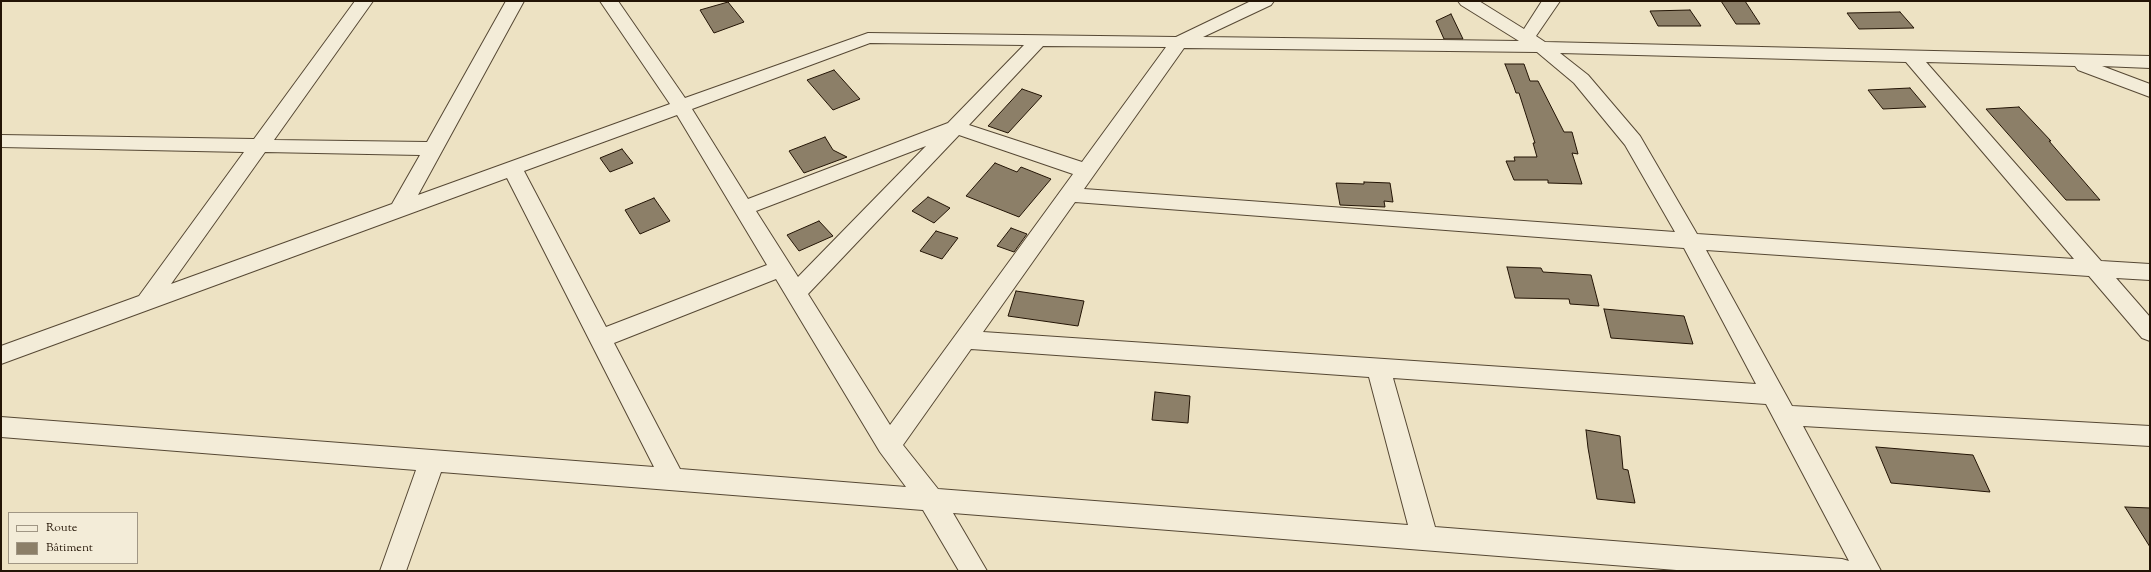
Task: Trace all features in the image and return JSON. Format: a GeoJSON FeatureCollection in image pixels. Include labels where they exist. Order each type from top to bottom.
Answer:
{"type":"FeatureCollection","features":[{"type":"Feature","properties":{"kind":"street"},"geometry":{"type":"LineString","coordinates":[[148,301],[364,1]]}},
{"type":"Feature","properties":{"kind":"street"},"geometry":{"type":"LineString","coordinates":[[400,209],[515,1]]}},
{"type":"Feature","properties":{"kind":"street"},"geometry":{"type":"LineString","coordinates":[[609,1],[681,106],[889,445],[931,500],[974,571]]}},
{"type":"Feature","properties":{"kind":"street"},"geometry":{"type":"LineString","coordinates":[[889,445],[1179,42],[1265,1]]}},
{"type":"Feature","properties":{"kind":"street"},"geometry":{"type":"LineString","coordinates":[[1467,1],[1534,43],[1581,79],[1633,141],[1691,241],[1868,571]]}},
{"type":"Feature","properties":{"kind":"street"},"geometry":{"type":"LineString","coordinates":[[1534,43],[1551,1]]}},
{"type":"Feature","properties":{"kind":"street"},"geometry":{"type":"LineString","coordinates":[[1,355],[868,38],[1179,42],[1534,43],[1912,57],[2150,62]]}},
{"type":"Feature","properties":{"kind":"street"},"geometry":{"type":"LineString","coordinates":[[796,293],[1039,40]]}},
{"type":"Feature","properties":{"kind":"street"},"geometry":{"type":"LineString","coordinates":[[1912,57],[2150,332]]}},
{"type":"Feature","properties":{"kind":"street"},"geometry":{"type":"LineString","coordinates":[[2070,60],[2150,92]]}},
{"type":"Feature","properties":{"kind":"street"},"geometry":{"type":"LineString","coordinates":[[744,208],[956,127],[1086,171]]}},
{"type":"Feature","properties":{"kind":"street"},"geometry":{"type":"LineString","coordinates":[[1,141],[433,149]]}},
{"type":"Feature","properties":{"kind":"street"},"geometry":{"type":"LineString","coordinates":[[512,168],[673,480]]}},
{"type":"Feature","properties":{"kind":"street"},"geometry":{"type":"LineString","coordinates":[[1070,194],[1691,241],[2150,272]]}},
{"type":"Feature","properties":{"kind":"street"},"geometry":{"type":"LineString","coordinates":[[600,339],[781,268]]}},
{"type":"Feature","properties":{"kind":"street"},"geometry":{"type":"LineString","coordinates":[[964,340],[1378,368],[1779,405],[2150,436]]}},
{"type":"Feature","properties":{"kind":"street"},"geometry":{"type":"LineString","coordinates":[[1378,368],[1425,538]]}},
{"type":"Feature","properties":{"kind":"street"},"geometry":{"type":"LineString","coordinates":[[1,428],[1842,571]]}},
{"type":"Feature","properties":{"kind":"street"},"geometry":{"type":"LineString","coordinates":[[393,571],[432,461]]}},
{"type":"Feature","properties":{"kind":"building"},"geometry":{"type":"Polygon","coordinates":[[[1721,1],[1745,1],[1760,24],[1736,24],[1721,1]]]}},
{"type":"Feature","properties":{"kind":"building"},"geometry":{"type":"Polygon","coordinates":[[[728,2],[744,22],[714,33],[700,10],[728,2]]]}},
{"type":"Feature","properties":{"kind":"building"},"geometry":{"type":"Polygon","coordinates":[[[1690,10],[1701,26],[1658,26],[1650,11],[1690,10]]]}},
{"type":"Feature","properties":{"kind":"building"},"geometry":{"type":"Polygon","coordinates":[[[1900,12],[1914,28],[1859,29],[1847,13],[1900,12]]]}},
{"type":"Feature","properties":{"kind":"building"},"geometry":{"type":"Polygon","coordinates":[[[1451,14],[1463,39],[1444,39],[1436,21],[1451,14]]]}},
{"type":"Feature","properties":{"kind":"building"},"geometry":{"type":"Polygon","coordinates":[[[1505,64],[1524,64],[1530,81],[1538,81],[1564,132],[1572,132],[1578,154],[1572,153],[1582,184],[1548,183],[1548,180],[1514,180],[1506,161],[1515,161],[1514,157],[1537,157],[1533,143],[1535,143],[1519,93],[1516,93],[1505,64]]]}},
{"type":"Feature","properties":{"kind":"building"},"geometry":{"type":"Polygon","coordinates":[[[834,70],[860,99],[833,110],[807,80],[834,70]]]}},
{"type":"Feature","properties":{"kind":"building"},"geometry":{"type":"Polygon","coordinates":[[[1910,88],[1926,107],[1883,109],[1868,90],[1910,88]]]}},
{"type":"Feature","properties":{"kind":"building"},"geometry":{"type":"Polygon","coordinates":[[[1022,89],[1042,96],[1008,133],[988,126],[1022,89]]]}},
{"type":"Feature","properties":{"kind":"building"},"geometry":{"type":"Polygon","coordinates":[[[2019,107],[2051,141],[2049,141],[2100,200],[2066,200],[1986,109],[2019,107]]]}},
{"type":"Feature","properties":{"kind":"building"},"geometry":{"type":"Polygon","coordinates":[[[825,137],[833,150],[847,157],[804,173],[789,151],[825,137]]]}},
{"type":"Feature","properties":{"kind":"building"},"geometry":{"type":"Polygon","coordinates":[[[622,149],[633,163],[610,172],[600,158],[622,149]]]}},
{"type":"Feature","properties":{"kind":"building"},"geometry":{"type":"Polygon","coordinates":[[[995,163],[1017,172],[1021,167],[1051,179],[1019,217],[966,196],[995,163]]]}},
{"type":"Feature","properties":{"kind":"building"},"geometry":{"type":"Polygon","coordinates":[[[1364,182],[1390,183],[1393,202],[1384,201],[1385,207],[1340,205],[1336,183],[1364,184],[1364,182]]]}},
{"type":"Feature","properties":{"kind":"building"},"geometry":{"type":"Polygon","coordinates":[[[928,197],[950,208],[934,223],[912,211],[928,197]]]}},
{"type":"Feature","properties":{"kind":"building"},"geometry":{"type":"Polygon","coordinates":[[[654,198],[670,221],[640,234],[625,210],[654,198]]]}},
{"type":"Feature","properties":{"kind":"building"},"geometry":{"type":"Polygon","coordinates":[[[819,221],[833,236],[799,251],[787,235],[819,221]]]}},
{"type":"Feature","properties":{"kind":"building"},"geometry":{"type":"Polygon","coordinates":[[[1011,228],[1027,234],[1014,252],[997,246],[1011,228]]]}},
{"type":"Feature","properties":{"kind":"building"},"geometry":{"type":"Polygon","coordinates":[[[936,231],[958,238],[942,259],[920,251],[936,231]]]}},
{"type":"Feature","properties":{"kind":"building"},"geometry":{"type":"Polygon","coordinates":[[[1507,267],[1541,268],[1543,272],[1591,275],[1599,306],[1570,304],[1569,299],[1515,298],[1507,267]]]}},
{"type":"Feature","properties":{"kind":"building"},"geometry":{"type":"Polygon","coordinates":[[[1016,291],[1084,301],[1078,326],[1008,316],[1016,291]]]}},
{"type":"Feature","properties":{"kind":"building"},"geometry":{"type":"Polygon","coordinates":[[[1604,309],[1684,316],[1693,344],[1611,338],[1604,309]]]}},
{"type":"Feature","properties":{"kind":"building"},"geometry":{"type":"Polygon","coordinates":[[[1155,392],[1190,396],[1188,423],[1152,420],[1155,392]]]}},
{"type":"Feature","properties":{"kind":"building"},"geometry":{"type":"Polygon","coordinates":[[[1586,430],[1620,436],[1623,469],[1628,470],[1635,503],[1597,499],[1586,430]]]}},
{"type":"Feature","properties":{"kind":"building"},"geometry":{"type":"Polygon","coordinates":[[[1876,447],[1973,455],[1990,492],[1891,483],[1876,447]]]}},
{"type":"Feature","properties":{"kind":"building"},"geometry":{"type":"Polygon","coordinates":[[[2125,507],[2150,508],[2150,547],[2125,507]]]}}]}
